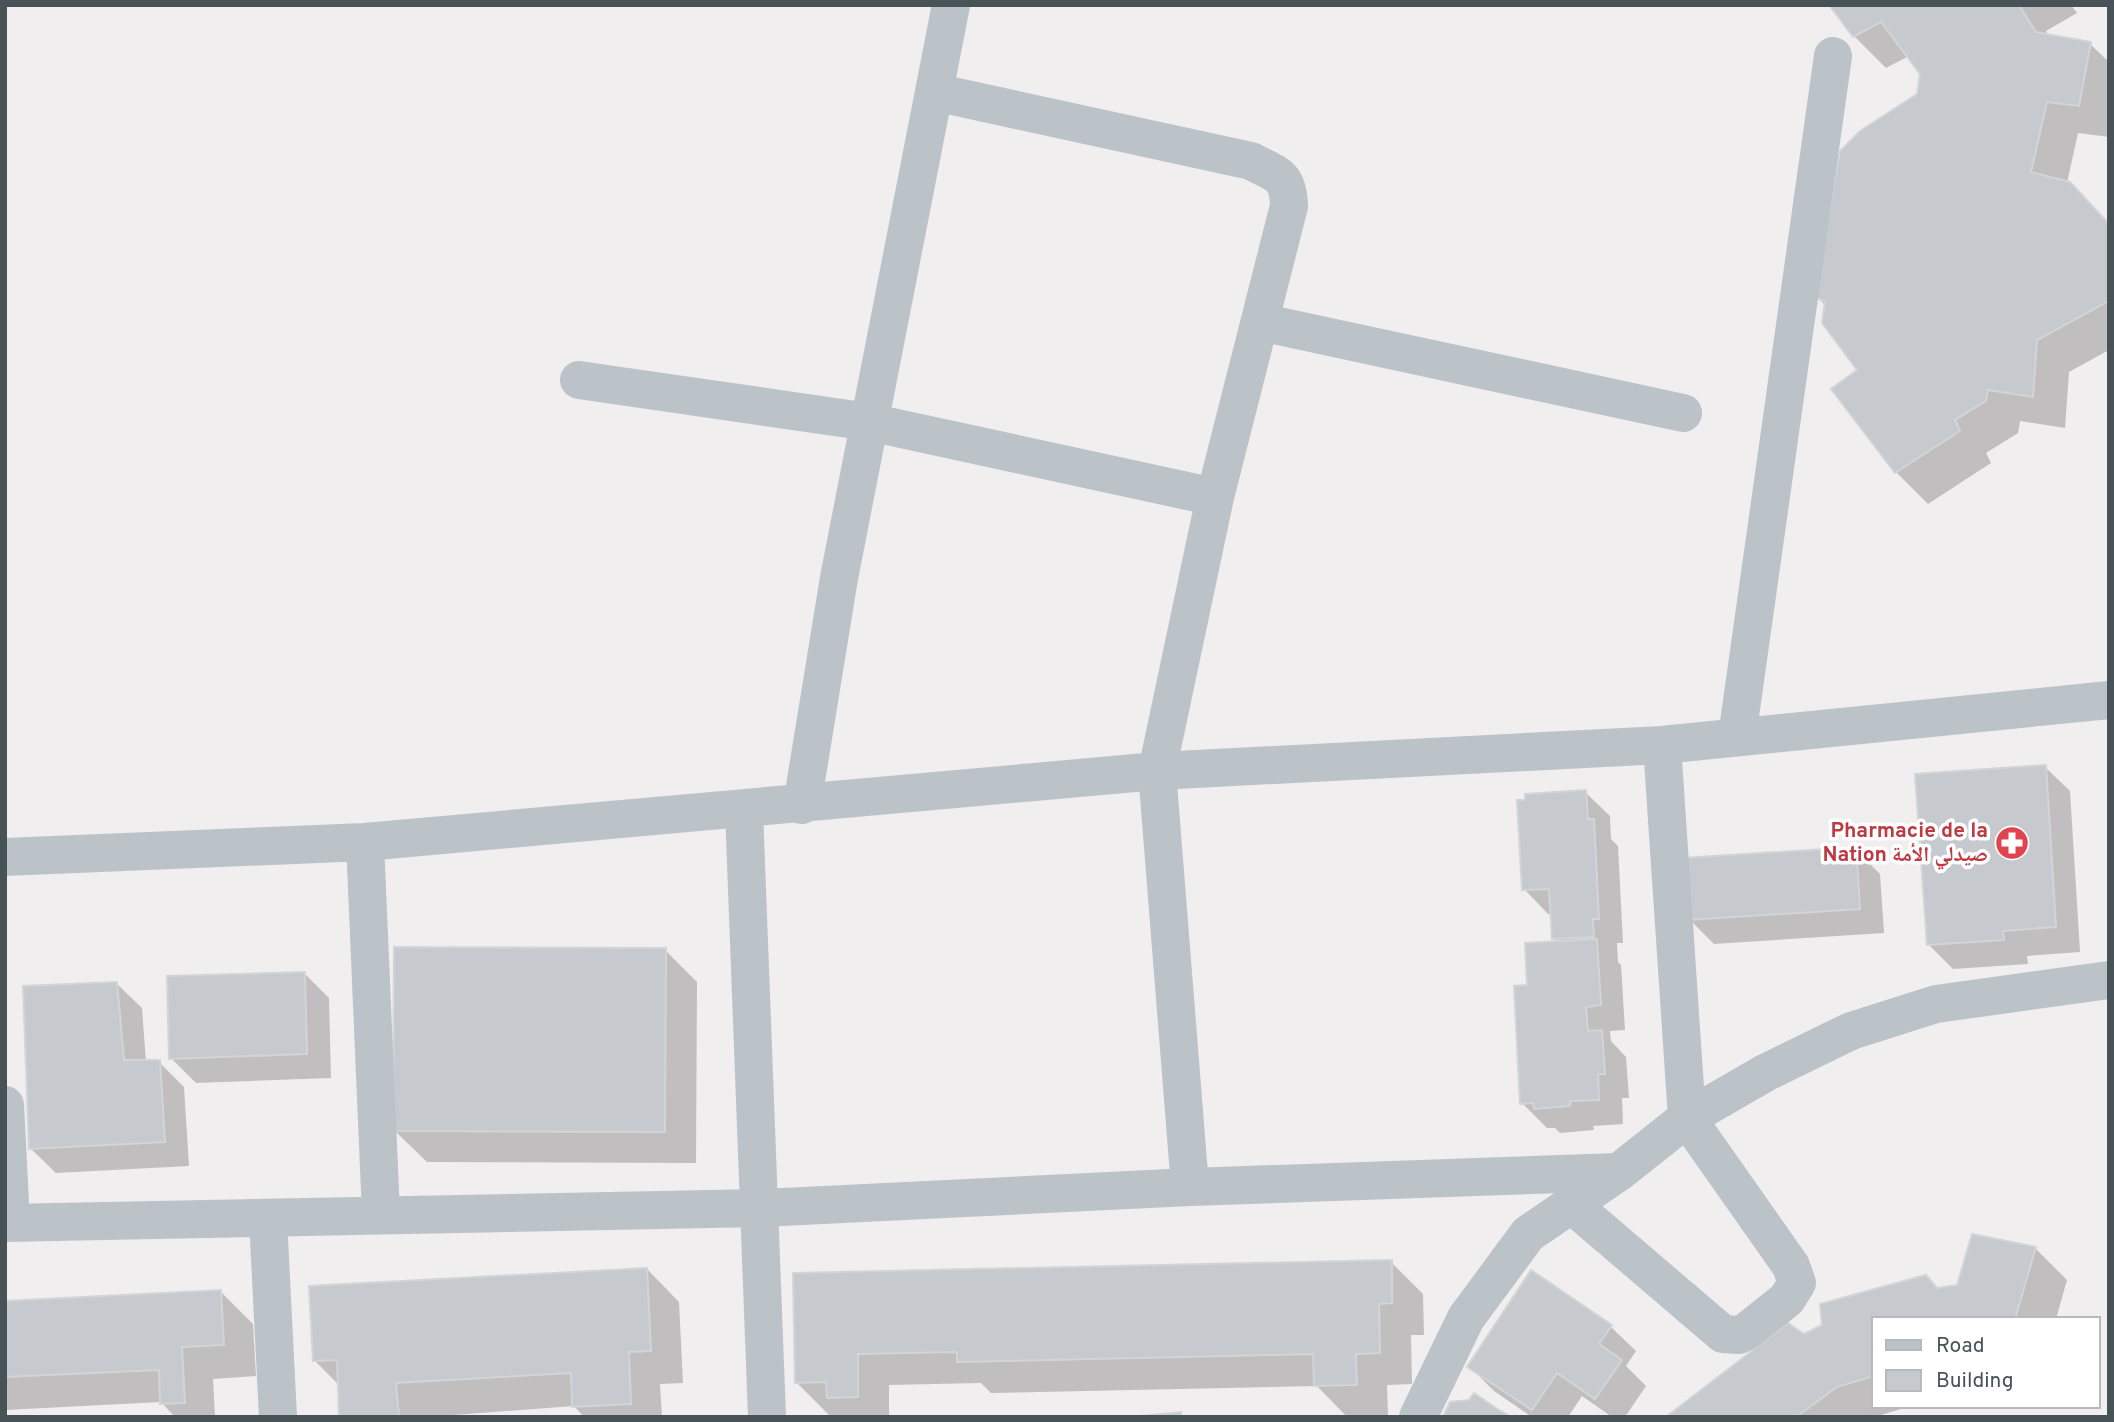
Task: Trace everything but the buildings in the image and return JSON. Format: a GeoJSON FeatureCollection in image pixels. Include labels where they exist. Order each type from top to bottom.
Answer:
{"type":"FeatureCollection","features":[{"type":"Feature","properties":{"kind":"street"},"geometry":{"type":"LineString","coordinates":[[802,805],[839,578],[951,5]]}},
{"type":"Feature","properties":{"kind":"street"},"geometry":{"type":"LineString","coordinates":[[1737,737],[1833,56]]}},
{"type":"Feature","properties":{"kind":"street"},"geometry":{"type":"LineString","coordinates":[[934,92],[1251,161],[1283,177],[1288,189],[1289,206],[1215,496],[1157,771],[1190,1187]]}},
{"type":"Feature","properties":{"kind":"street"},"geometry":{"type":"LineString","coordinates":[[1260,322],[1683,413]]}},
{"type":"Feature","properties":{"kind":"street"},"geometry":{"type":"LineString","coordinates":[[579,380],[869,422],[1215,496]]}},
{"type":"Feature","properties":{"kind":"street"},"geometry":{"type":"LineString","coordinates":[[5,857],[365,842],[802,805],[1157,771],[1662,745],[2109,700]]}},
{"type":"Feature","properties":{"kind":"street"},"geometry":{"type":"LineString","coordinates":[[1572,1205],[1723,1334],[1739,1335],[1747,1331],[1787,1299],[1797,1283],[1796,1273],[1687,1118],[1662,745]]}},
{"type":"Feature","properties":{"kind":"street"},"geometry":{"type":"LineString","coordinates":[[744,810],[767,1417]]}},
{"type":"Feature","properties":{"kind":"street"},"geometry":{"type":"LineString","coordinates":[[365,842],[381,1214]]}},
{"type":"Feature","properties":{"kind":"street"},"geometry":{"type":"LineString","coordinates":[[1418,1417],[1466,1318],[1528,1234],[1619,1172],[1687,1118],[1765,1073],[1851,1031],[1937,1004],[2109,980]]}},
{"type":"Feature","properties":{"kind":"street"},"geometry":{"type":"LineString","coordinates":[[5,1105],[8,1223],[760,1208],[1190,1187],[1619,1172]]}},
{"type":"Feature","properties":{"kind":"street"},"geometry":{"type":"LineString","coordinates":[[268,1219],[278,1417]]}},
{"type":"Feature","properties":{"kind":"place","name":"Pharmacie de la Nation صيدلي الأمة"},"geometry":{"type":"Point","coordinates":[2012,843]}}]}
